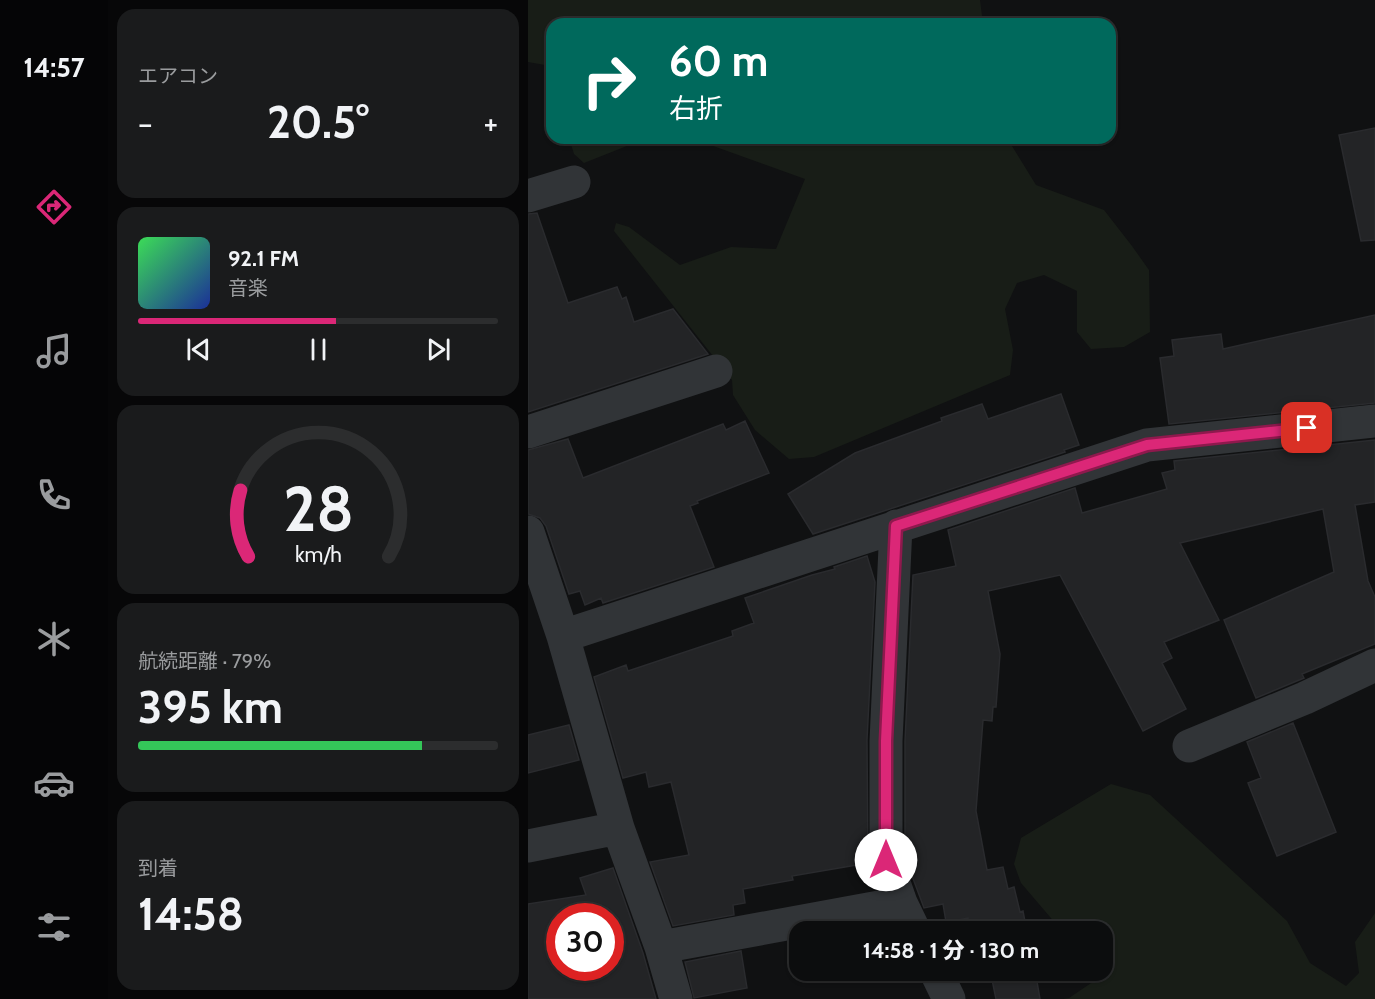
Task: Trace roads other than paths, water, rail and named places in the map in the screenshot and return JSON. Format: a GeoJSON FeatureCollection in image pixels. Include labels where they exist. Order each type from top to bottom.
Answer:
{"type":"FeatureCollection","features":[{"type":"Feature","properties":{"kind":"street"},"geometry":{"type":"LineString","coordinates":[[528,196],[574,182]]}},
{"type":"Feature","properties":{"kind":"street"},"geometry":{"type":"LineString","coordinates":[[528,432],[716,371]]}},
{"type":"Feature","properties":{"kind":"street"},"geometry":{"type":"LineString","coordinates":[[563,636],[1147,445],[1375,421]]}},
{"type":"Feature","properties":{"kind":"street"},"geometry":{"type":"LineString","coordinates":[[661,947],[908,917],[886,860],[886,730],[896,526]]}},
{"type":"Feature","properties":{"kind":"street"},"geometry":{"type":"LineString","coordinates":[[528,532],[563,636],[618,828],[661,947],[676,999]]}},
{"type":"Feature","properties":{"kind":"street"},"geometry":{"type":"LineString","coordinates":[[1189,746],[1305,698],[1375,665]]}},
{"type":"Feature","properties":{"kind":"street"},"geometry":{"type":"LineString","coordinates":[[528,846],[618,828]]}},
{"type":"Feature","properties":{"kind":"street"},"geometry":{"type":"LineString","coordinates":[[940,981],[949,999]]}}]}
